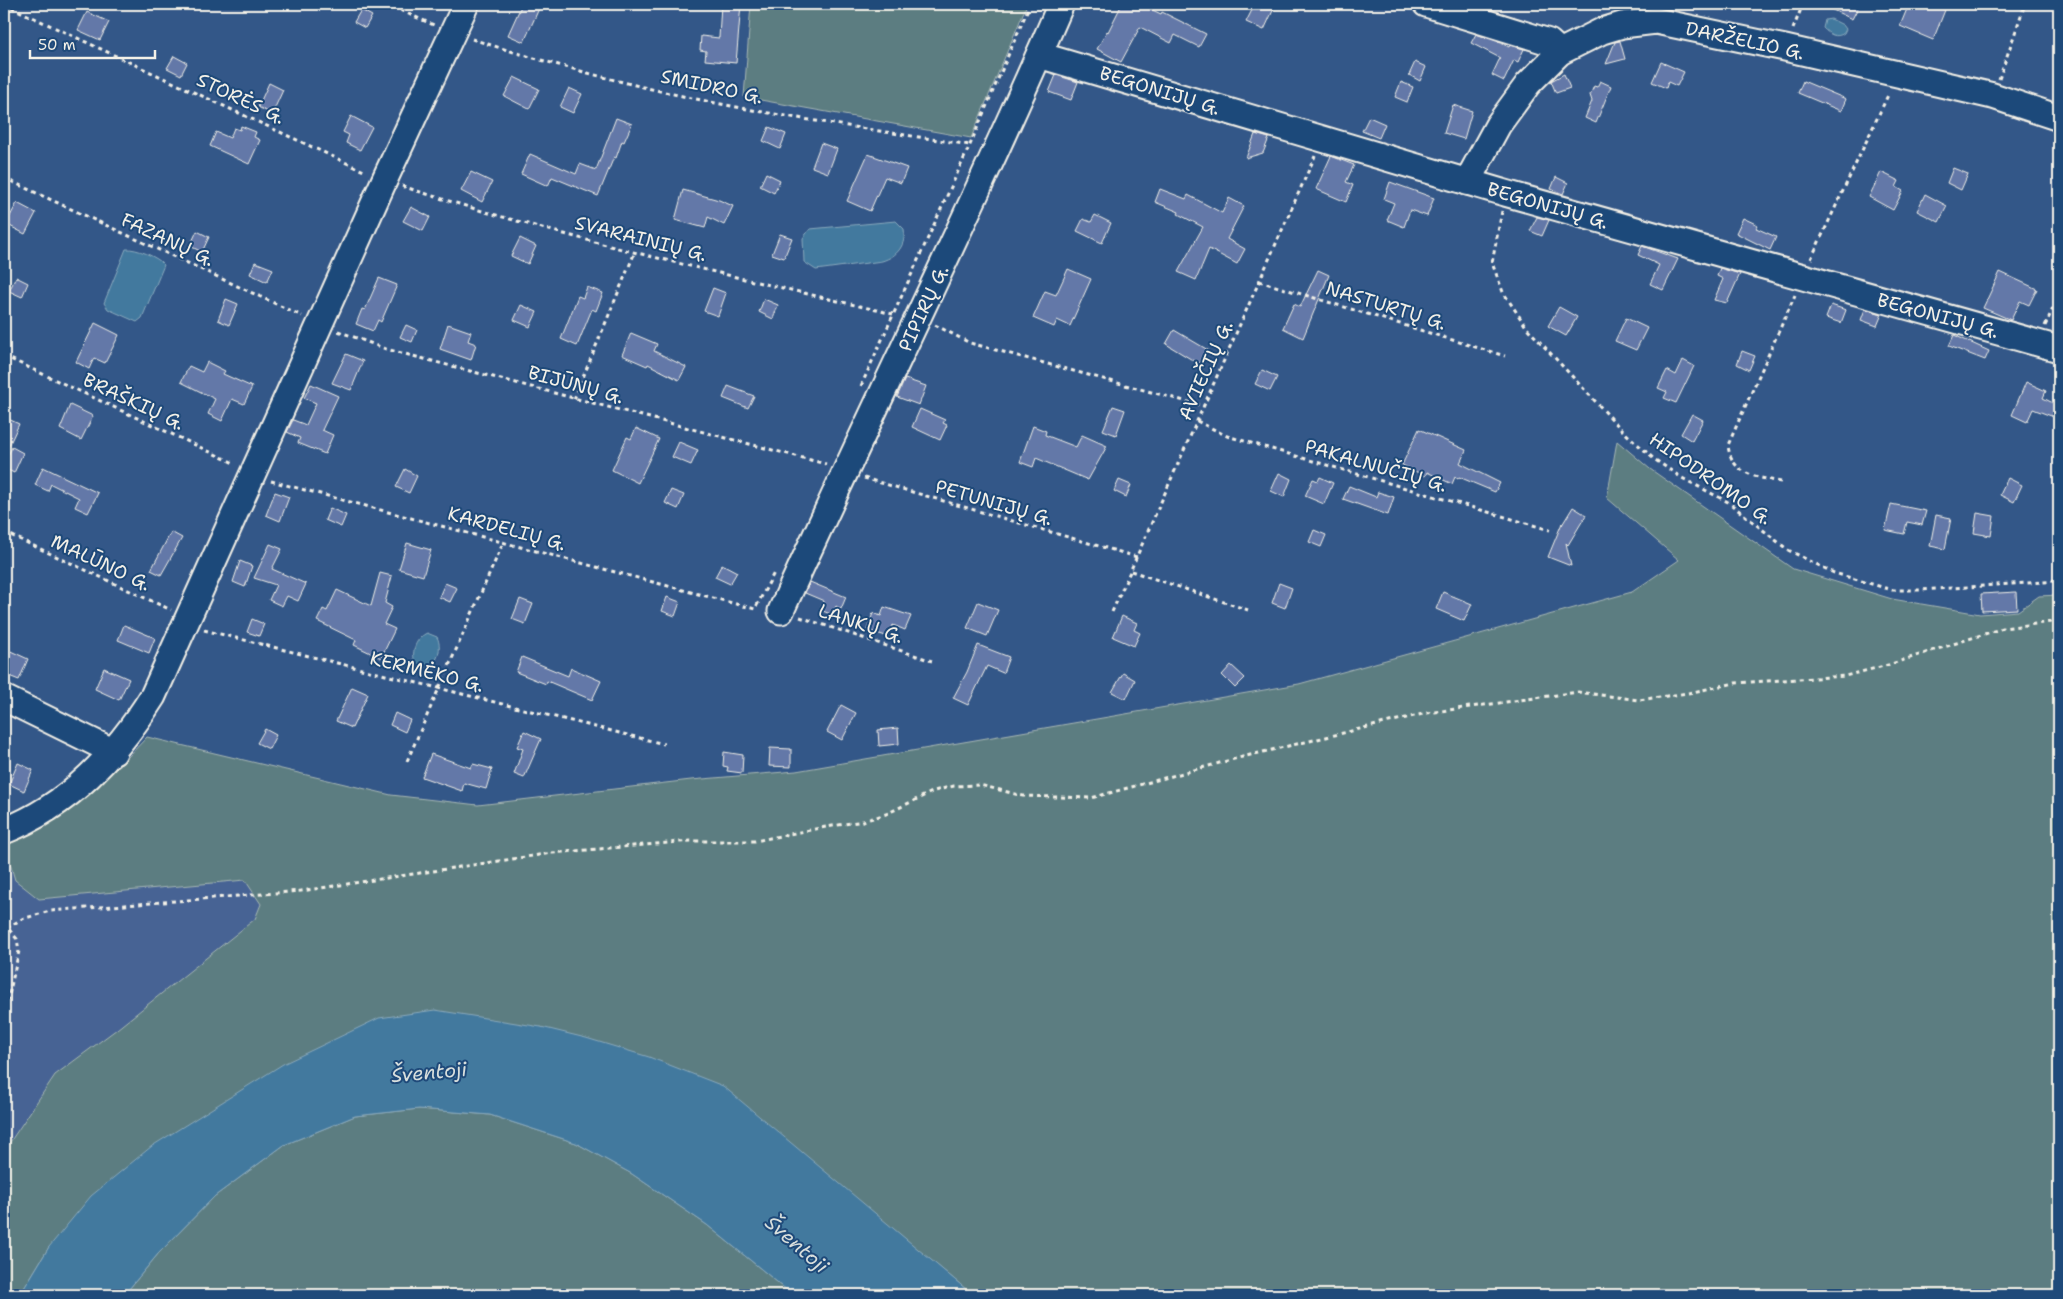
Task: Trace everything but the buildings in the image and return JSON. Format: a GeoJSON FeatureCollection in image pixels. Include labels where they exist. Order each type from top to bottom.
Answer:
{"type":"FeatureCollection","features":[{"type":"Feature","properties":{"kind":"street"},"geometry":{"type":"LineString","coordinates":[[4,830],[41,813],[89,777],[114,752],[134,727],[153,696],[384,180],[466,4]]}},
{"type":"Feature","properties":{"kind":"street","name":"PIPIRŲ G."},"geometry":{"type":"LineString","coordinates":[[781,611],[831,465],[920,315],[1062,4]]}},
{"type":"Feature","properties":{"kind":"street"},"geometry":{"type":"LineString","coordinates":[[1426,4],[1549,42],[1560,52]]}},
{"type":"Feature","properties":{"kind":"street","name":"DARŽELIO G."},"geometry":{"type":"LineString","coordinates":[[1467,182],[1498,125],[1528,84],[1560,52],[1602,31],[1622,25],[1656,21],[1785,48],[1993,96],[2059,118]]}},
{"type":"Feature","properties":{"kind":"street","name":"BEGONIJŲ G."},"geometry":{"type":"LineString","coordinates":[[1040,55],[1505,193],[2048,346]]}},
{"type":"Feature","properties":{"kind":"street"},"geometry":{"type":"LineString","coordinates":[[4,698],[114,752]]}},
{"type":"Feature","properties":{"kind":"path","name":"STORĖS G."},"geometry":{"type":"LineString","coordinates":[[4,4],[384,180]]}},
{"type":"Feature","properties":{"kind":"path","name":"SMIDRO G."},"geometry":{"type":"LineString","coordinates":[[386,4],[453,33],[532,58],[705,101],[970,145]]}},
{"type":"Feature","properties":{"kind":"path"},"geometry":{"type":"LineString","coordinates":[[858,394],[970,145],[1030,4]]}},
{"type":"Feature","properties":{"kind":"path"},"geometry":{"type":"LineString","coordinates":[[1785,48],[1802,4]]}},
{"type":"Feature","properties":{"kind":"path"},"geometry":{"type":"LineString","coordinates":[[1993,96],[2025,4]]}},
{"type":"Feature","properties":{"kind":"path","name":"AVIEČIŲ G."},"geometry":{"type":"LineString","coordinates":[[1112,612],[1322,140]]}},
{"type":"Feature","properties":{"kind":"path","name":"FAZANŲ G."},"geometry":{"type":"LineString","coordinates":[[4,178],[320,324]]}},
{"type":"Feature","properties":{"kind":"path","name":"SVARAINIŲ G."},"geometry":{"type":"LineString","coordinates":[[384,180],[468,208],[636,252],[893,314]]}},
{"type":"Feature","properties":{"kind":"path","name":"HIPODROMO G."},"geometry":{"type":"LineString","coordinates":[[1505,193],[1492,263],[1503,292],[1527,328],[1622,430],[1654,459],[1682,478],[1728,502],[1788,550],[1834,573],[1892,590],[1920,590],[2059,581]]}},
{"type":"Feature","properties":{"kind":"path"},"geometry":{"type":"LineString","coordinates":[[574,399],[636,252]]}},
{"type":"Feature","properties":{"kind":"path","name":"NASTURTŲ G."},"geometry":{"type":"LineString","coordinates":[[1259,281],[1506,356]]}},
{"type":"Feature","properties":{"kind":"path"},"geometry":{"type":"LineString","coordinates":[[2048,346],[2059,295]]}},
{"type":"Feature","properties":{"kind":"path"},"geometry":{"type":"LineString","coordinates":[[920,315],[942,330],[970,344],[1204,406]]}},
{"type":"Feature","properties":{"kind":"path","name":"BIJŪNŲ G."},"geometry":{"type":"LineString","coordinates":[[320,324],[386,349],[831,465]]}},
{"type":"Feature","properties":{"kind":"path","name":"BRAŠKIŲ G."},"geometry":{"type":"LineString","coordinates":[[4,356],[253,472]]}},
{"type":"Feature","properties":{"kind":"path","name":"PAKALNUČIŲ G."},"geometry":{"type":"LineString","coordinates":[[1197,421],[1227,436],[1550,530]]}},
{"type":"Feature","properties":{"kind":"path","name":"PETUNIJŲ G."},"geometry":{"type":"LineString","coordinates":[[831,465],[869,480],[1137,557]]}},
{"type":"Feature","properties":{"kind":"path","name":"KARDELIŲ G."},"geometry":{"type":"LineString","coordinates":[[253,472],[276,483],[504,541],[755,609],[776,569]]}},
{"type":"Feature","properties":{"kind":"path","name":"MALŪNO G."},"geometry":{"type":"LineString","coordinates":[[4,532],[186,621]]}},
{"type":"Feature","properties":{"kind":"path"},"geometry":{"type":"LineString","coordinates":[[407,761],[504,541]]}},
{"type":"Feature","properties":{"kind":"path"},"geometry":{"type":"LineString","coordinates":[[1131,571],[1248,610]]}},
{"type":"Feature","properties":{"kind":"path","name":"LANKŲ G."},"geometry":{"type":"LineString","coordinates":[[781,611],[932,661]]}},
{"type":"Feature","properties":{"kind":"path","name":"KERMĖKO G."},"geometry":{"type":"LineString","coordinates":[[186,621],[601,730],[664,744]]}},
{"type":"Feature","properties":{"kind":"path"},"geometry":{"type":"LineString","coordinates":[[7,928],[22,918],[50,911],[301,891],[552,853],[692,841],[755,841],[863,821],[886,814],[934,792],[954,786],[980,785],[1023,796],[1091,798],[1238,758],[1427,713],[1578,692],[1639,700],[1688,693],[1735,683],[1845,676],[1888,665],[2003,628],[2059,621]]}},
{"type":"Feature","properties":{"kind":"path"},"geometry":{"type":"LineString","coordinates":[[4,924],[17,939],[19,951],[4,1017]]}},
{"type":"Feature","properties":{"kind":"shaded area"},"geometry":{"type":"Polygon","coordinates":[[[4,847],[15,880],[39,899],[245,880],[261,904],[255,919],[117,1029],[55,1075],[4,1151],[4,847]]]}},
{"type":"Feature","properties":{"kind":"green space"},"geometry":{"type":"Polygon","coordinates":[[[751,4],[1027,4],[971,138],[744,97],[751,4]]]}},
{"type":"Feature","properties":{"kind":"green space"},"geometry":{"type":"Polygon","coordinates":[[[1617,441],[1650,469],[1793,569],[1892,599],[1980,614],[2018,611],[2039,596],[2059,595],[2059,1295],[973,1295],[863,1204],[541,1027],[49,1247],[20,1295],[4,1295],[4,1151],[55,1075],[117,1029],[255,919],[261,904],[245,880],[39,899],[15,880],[4,843],[85,795],[126,759],[147,737],[391,795],[478,805],[691,780],[796,771],[1299,684],[1632,592],[1679,560],[1607,498],[1617,441]]]}},
{"type":"Feature","properties":{"kind":"green space"},"geometry":{"type":"Polygon","coordinates":[[[419,1109],[490,1115],[576,1143],[632,1174],[707,1225],[793,1295],[124,1295],[158,1254],[215,1196],[284,1145],[355,1116],[419,1109]]]}},
{"type":"Feature","properties":{"kind":"water"},"geometry":{"type":"Polygon","coordinates":[[[1831,19],[1843,25],[1846,29],[1844,33],[1835,36],[1823,28],[1825,20],[1831,19]]]}},
{"type":"Feature","properties":{"kind":"water"},"geometry":{"type":"Polygon","coordinates":[[[896,221],[904,229],[904,240],[897,253],[888,259],[816,270],[804,262],[803,238],[810,229],[896,221]]]}},
{"type":"Feature","properties":{"kind":"water"},"geometry":{"type":"Polygon","coordinates":[[[126,249],[147,254],[164,265],[142,318],[137,322],[108,309],[104,303],[126,249]]]}},
{"type":"Feature","properties":{"kind":"water"},"geometry":{"type":"Polygon","coordinates":[[[427,633],[437,637],[439,652],[432,665],[422,668],[415,663],[414,650],[420,638],[427,633]]]}},
{"type":"Feature","properties":{"kind":"water","name":"Šventoji"},"geometry":{"type":"Polygon","coordinates":[[[435,1010],[541,1027],[586,1038],[649,1057],[723,1086],[973,1295],[793,1295],[707,1225],[632,1174],[576,1143],[490,1115],[419,1109],[355,1116],[284,1145],[215,1196],[158,1254],[124,1295],[20,1295],[49,1247],[91,1196],[152,1146],[283,1064],[379,1018],[435,1010]]]}}]}
